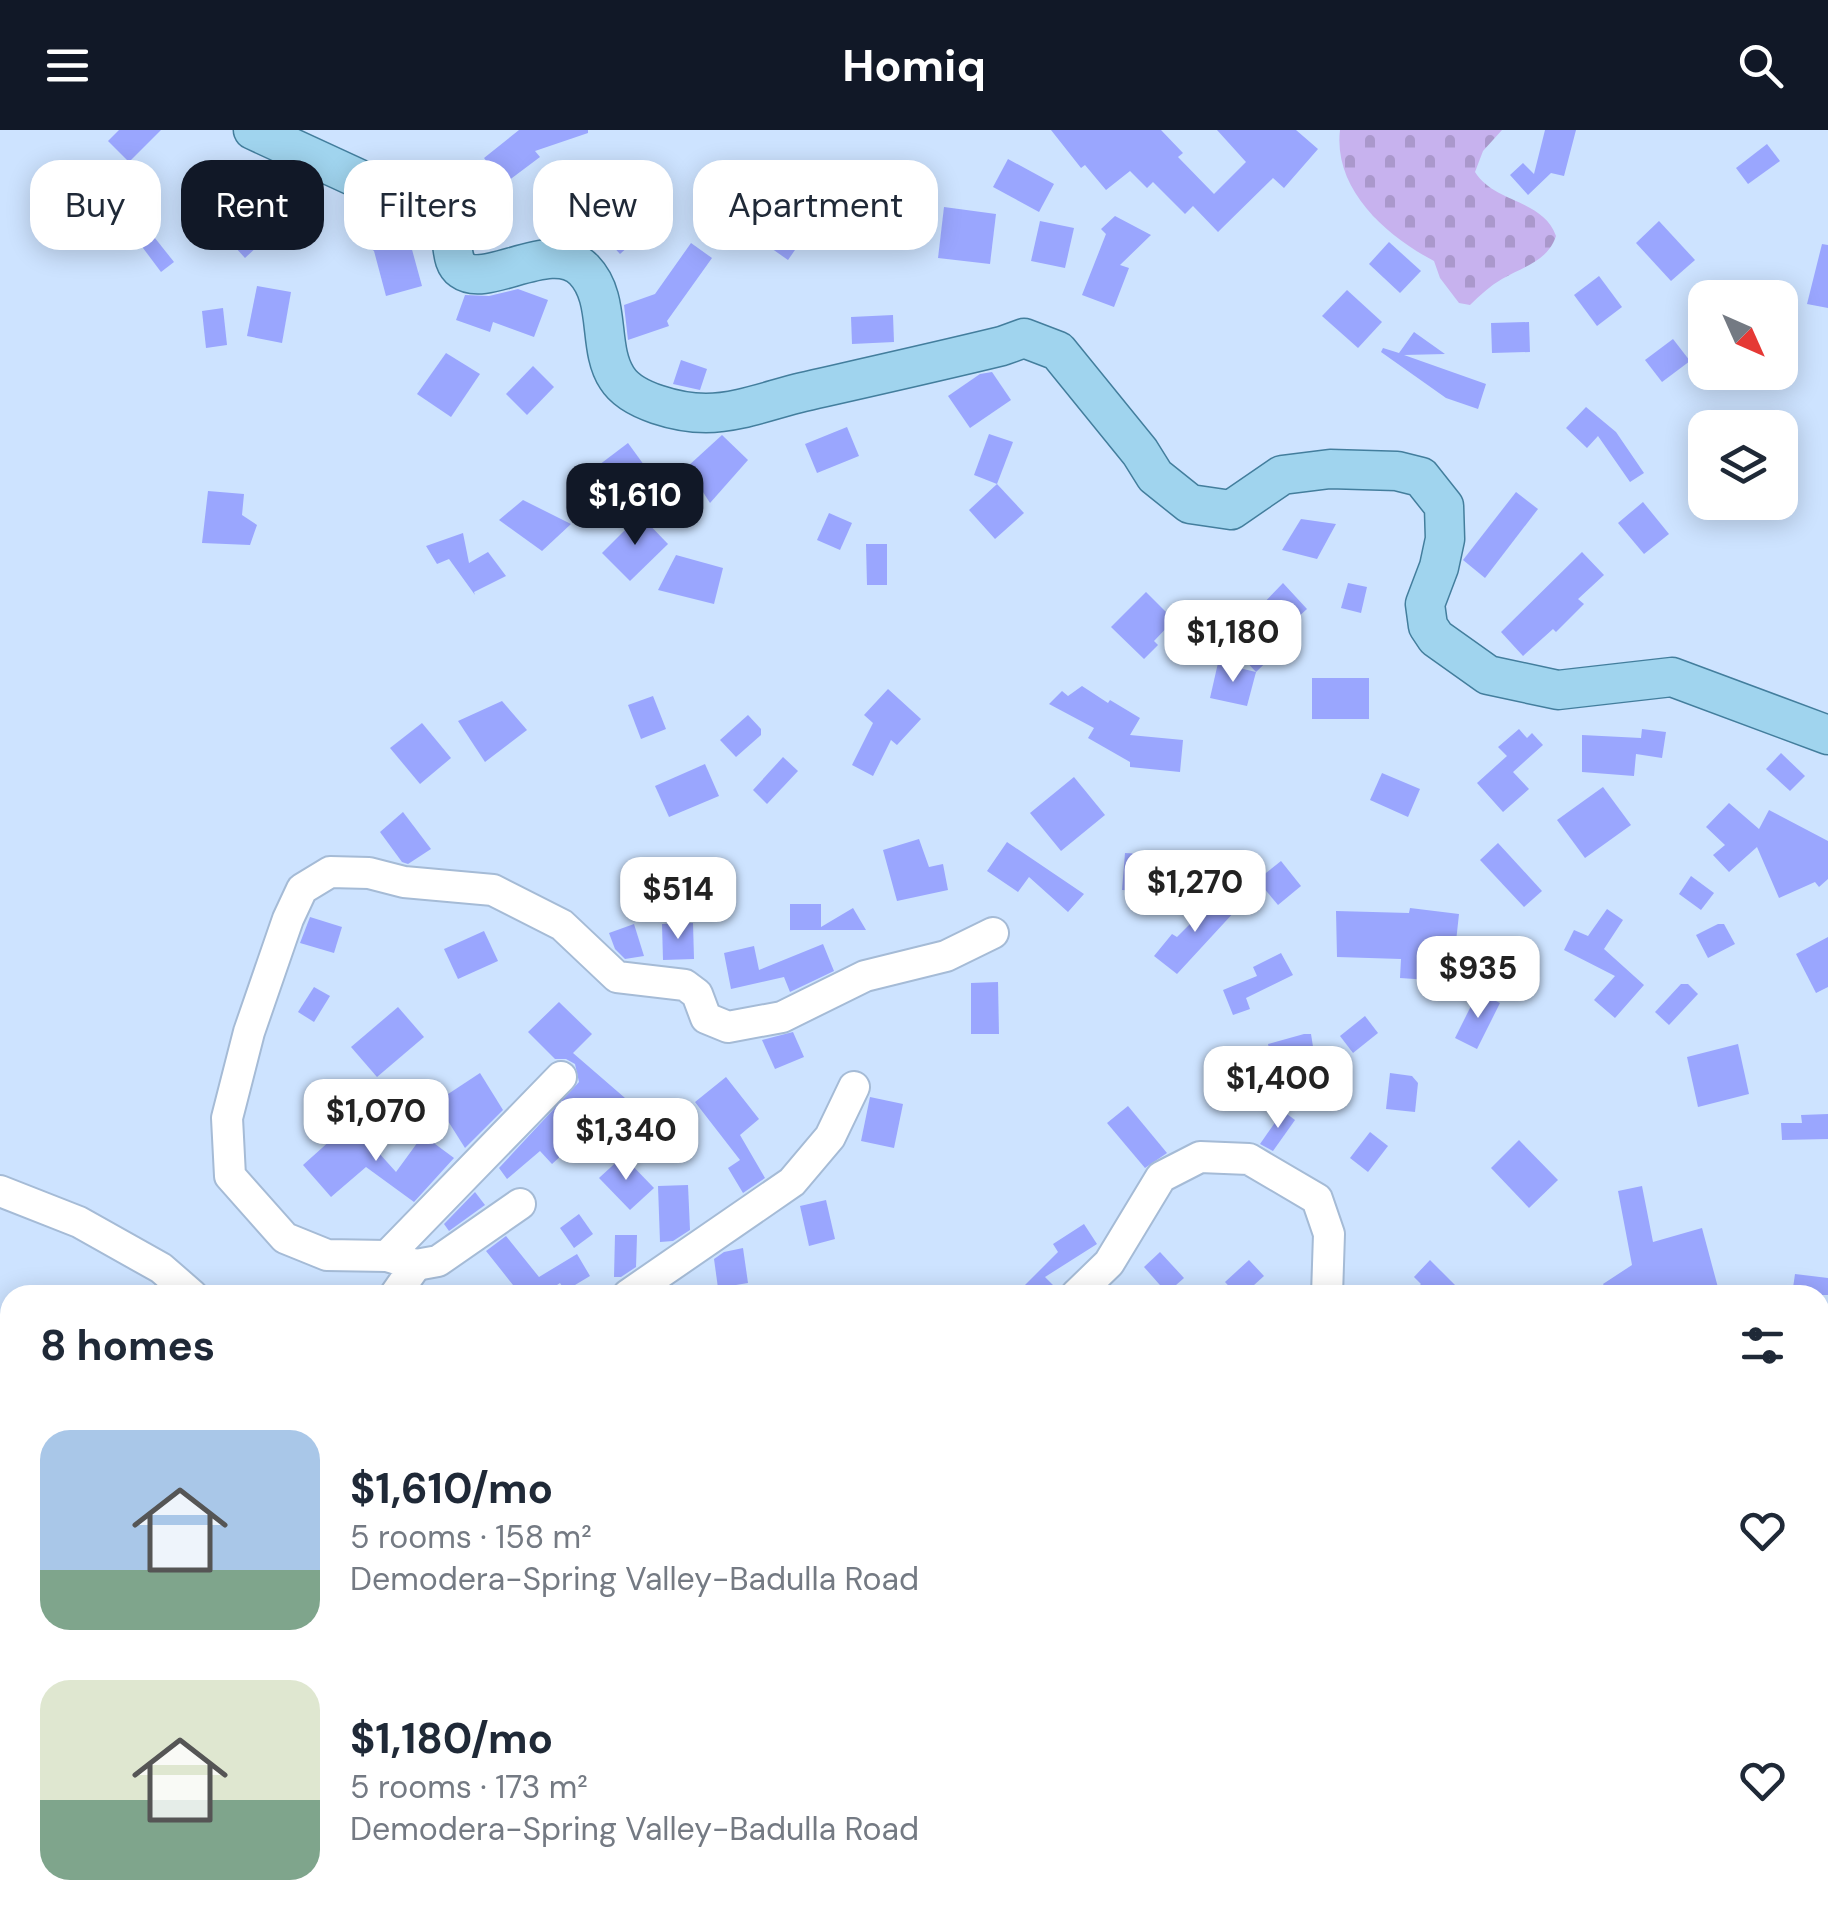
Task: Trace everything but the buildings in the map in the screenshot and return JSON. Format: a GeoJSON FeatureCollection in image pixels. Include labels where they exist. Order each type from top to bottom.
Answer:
{"type":"FeatureCollection","features":[{"type":"Feature","properties":{"kind":"main road"},"geometry":{"type":"LineString","coordinates":[[253,130],[431,212],[445,224],[452,238],[455,262],[462,270],[484,275],[515,264],[572,262],[585,271],[596,288],[616,377],[630,391],[648,400],[707,413],[1024,338],[1058,350],[1155,476],[1190,504],[1231,510],[1282,475],[1330,469],[1397,470],[1421,476],[1444,506],[1442,553],[1426,604],[1428,626],[1436,638],[1488,675],[1558,690],[1672,677],[1828,735]]}},
{"type":"Feature","properties":{"kind":"street"},"geometry":{"type":"LineString","coordinates":[[520,1204],[438,1260],[326,1256],[285,1238],[230,1176],[227,1118],[249,1032],[302,890],[330,872],[369,872],[404,882],[493,890],[562,925],[617,976],[685,985],[696,994],[706,1018],[728,1026],[782,1018],[866,976],[946,956],[993,933]]}},
{"type":"Feature","properties":{"kind":"street"},"geometry":{"type":"LineString","coordinates":[[397,1285],[401,1261],[561,1077]]}},
{"type":"Feature","properties":{"kind":"street"},"geometry":{"type":"LineString","coordinates":[[643,1285],[792,1182],[830,1138],[854,1086]]}},
{"type":"Feature","properties":{"kind":"street"},"geometry":{"type":"LineString","coordinates":[[1086,1285],[1109,1263],[1161,1176],[1200,1157],[1249,1160],[1318,1199],[1329,1234],[1327,1285]]}},
{"type":"Feature","properties":{"kind":"street"},"geometry":{"type":"LineString","coordinates":[[0,1191],[79,1222],[161,1268],[181,1285]]}},
{"type":"Feature","properties":{"kind":"green space"},"geometry":{"type":"Polygon","coordinates":[[[1340,130],[1502,130],[1483,151],[1475,172],[1494,190],[1541,215],[1556,236],[1552,245],[1541,258],[1498,282],[1470,305],[1459,303],[1440,278],[1434,261],[1381,224],[1354,191],[1340,152],[1340,130]]]}}]}
